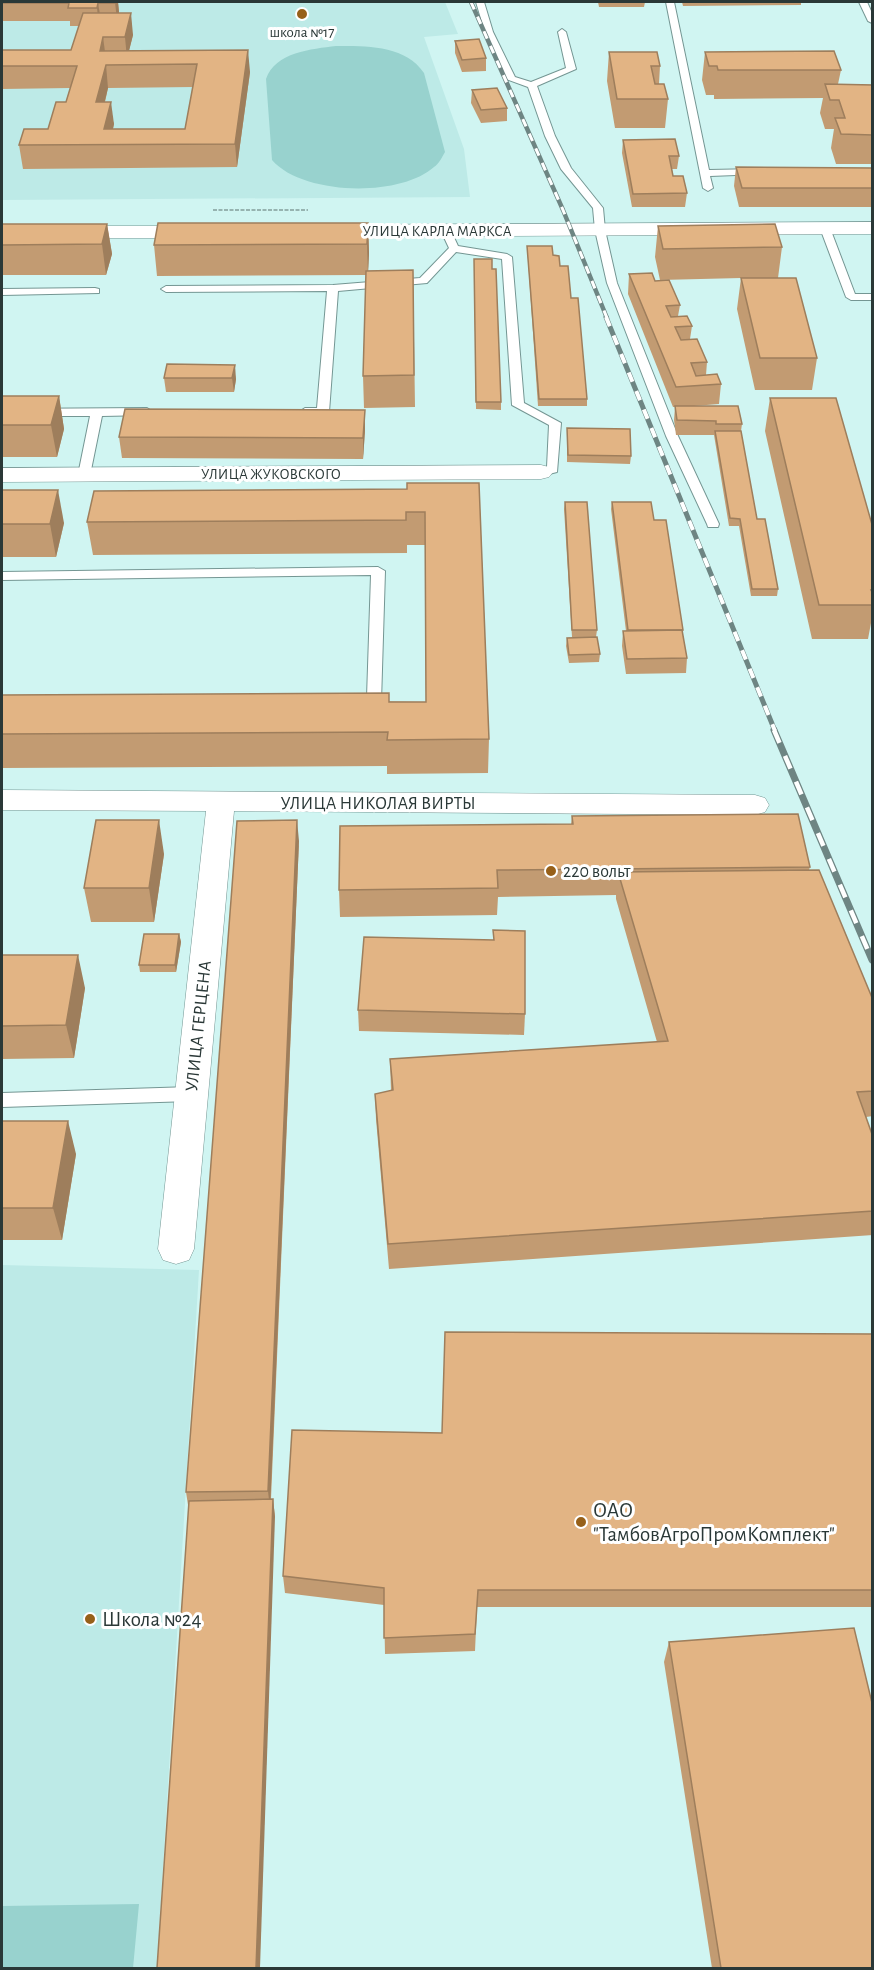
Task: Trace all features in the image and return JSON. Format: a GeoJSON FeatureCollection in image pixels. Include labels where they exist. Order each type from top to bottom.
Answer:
{"type":"FeatureCollection","features":[{"type":"Feature","properties":{"kind":"main road","name":"УЛИЦА КАРЛА МАРКСА"},"geometry":{"type":"LineString","coordinates":[[306,231],[450,239],[600,230],[873,228]]}},
{"type":"Feature","properties":{"kind":"main road"},"geometry":{"type":"LineString","coordinates":[[2,232],[224,231]]}},
{"type":"Feature","properties":{"kind":"street","name":"УЛИЦА ЖУКОВСКОГО"},"geometry":{"type":"LineString","coordinates":[[2,475],[541,472]]}},
{"type":"Feature","properties":{"kind":"street","name":"УЛИЦА НИКОЛАЯ ВИРТЫ"},"geometry":{"type":"LineString","coordinates":[[2,800],[755,805]]}},
{"type":"Feature","properties":{"kind":"street","name":"УЛИЦА ГЕРЦЕНА"},"geometry":{"type":"LineString","coordinates":[[176,1250],[221,802]]}},
{"type":"Feature","properties":{"kind":"lane"},"geometry":{"type":"LineString","coordinates":[[480,2],[489,33],[511,79],[532,86],[571,69],[562,32]]}},
{"type":"Feature","properties":{"kind":"lane"},"geometry":{"type":"LineString","coordinates":[[670,2],[708,188]]}},
{"type":"Feature","properties":{"kind":"lane"},"geometry":{"type":"LineString","coordinates":[[862,2],[873,21]]}},
{"type":"Feature","properties":{"kind":"lane"},"geometry":{"type":"LineString","coordinates":[[532,86],[550,136],[566,169],[597,208],[612,283],[672,436],[713,524]]}},
{"type":"Feature","properties":{"kind":"lane"},"geometry":{"type":"LineString","coordinates":[[705,172],[765,171]]}},
{"type":"Feature","properties":{"kind":"lane"},"geometry":{"type":"LineString","coordinates":[[825,228],[851,297],[873,297]]}},
{"type":"Feature","properties":{"kind":"lane"},"geometry":{"type":"LineString","coordinates":[[166,289],[333,288],[423,281],[450,239],[507,257],[518,405],[555,423],[553,469],[541,472]]}},
{"type":"Feature","properties":{"kind":"lane"},"geometry":{"type":"LineString","coordinates":[[287,412],[323,412],[333,288]]}},
{"type":"Feature","properties":{"kind":"lane"},"geometry":{"type":"LineString","coordinates":[[2,292],[95,291]]}},
{"type":"Feature","properties":{"kind":"lane"},"geometry":{"type":"LineString","coordinates":[[84,475],[97,412]]}},
{"type":"Feature","properties":{"kind":"lane"},"geometry":{"type":"LineString","coordinates":[[2,413],[157,412]]}},
{"type":"Feature","properties":{"kind":"lane"},"geometry":{"type":"LineString","coordinates":[[2,576],[378,571],[374,702],[351,702]]}},
{"type":"Feature","properties":{"kind":"lane"},"geometry":{"type":"LineString","coordinates":[[2,1100],[191,1094]]}},
{"type":"Feature","properties":{"kind":"shaded area"},"geometry":{"type":"Polygon","coordinates":[[[2,2],[445,2],[458,34],[424,37],[464,149],[470,197],[2,200],[2,2]]]}},
{"type":"Feature","properties":{"kind":"shaded area"},"geometry":{"type":"Polygon","coordinates":[[[336,46],[372,47],[396,52],[407,57],[424,73],[445,152],[436,166],[418,177],[398,184],[375,188],[351,188],[327,186],[305,180],[286,172],[272,160],[266,79],[271,70],[286,57],[336,46]]]}},
{"type":"Feature","properties":{"kind":"shaded area","name":"Школа №24"},"geometry":{"type":"Polygon","coordinates":[[[2,1265],[199,1270],[157,1968],[2,1968],[2,1265]]]}},
{"type":"Feature","properties":{"kind":"shaded area"},"geometry":{"type":"Polygon","coordinates":[[[139,1904],[133,1968],[2,1968],[2,1906],[139,1904]]]}},
{"type":"Feature","properties":{"kind":"building"},"geometry":{"type":"Polygon","coordinates":[[[2,2],[115,3],[98,3],[97,8],[68,8],[69,3],[2,2]]]}},
{"type":"Feature","properties":{"kind":"building"},"geometry":{"type":"Polygon","coordinates":[[[83,13],[131,13],[125,37],[103,37],[100,51],[248,50],[235,144],[19,145],[24,129],[48,129],[56,102],[66,102],[77,66],[2,66],[2,50],[71,50],[83,13]],[[197,64],[106,65],[96,102],[111,102],[104,129],[185,129],[197,64]]]}},
{"type":"Feature","properties":{"kind":"building"},"geometry":{"type":"Polygon","coordinates":[[[479,39],[486,58],[462,60],[455,41],[479,39]]]}},
{"type":"Feature","properties":{"kind":"building"},"geometry":{"type":"Polygon","coordinates":[[[834,51],[841,70],[718,70],[717,66],[709,66],[705,52],[834,51]]]}},
{"type":"Feature","properties":{"kind":"building"},"geometry":{"type":"Polygon","coordinates":[[[609,52],[657,52],[660,66],[651,66],[655,84],[664,84],[668,99],[617,99],[609,52]]]}},
{"type":"Feature","properties":{"kind":"building"},"geometry":{"type":"Polygon","coordinates":[[[825,84],[873,85],[873,135],[841,134],[835,118],[845,118],[839,100],[830,100],[825,84]]]}},
{"type":"Feature","properties":{"kind":"building"},"geometry":{"type":"Polygon","coordinates":[[[497,88],[507,108],[481,110],[472,90],[497,88]]]}},
{"type":"Feature","properties":{"kind":"building"},"geometry":{"type":"Polygon","coordinates":[[[675,139],[679,156],[669,156],[673,176],[683,176],[687,193],[633,194],[623,140],[675,139]]]}},
{"type":"Feature","properties":{"kind":"building"},"geometry":{"type":"Polygon","coordinates":[[[736,167],[873,168],[873,188],[742,188],[736,167]]]}},
{"type":"Feature","properties":{"kind":"building"},"geometry":{"type":"Polygon","coordinates":[[[158,223],[368,223],[367,244],[154,245],[158,223]]]}},
{"type":"Feature","properties":{"kind":"building"},"geometry":{"type":"Polygon","coordinates":[[[2,224],[107,224],[102,244],[2,245],[2,224]]]}},
{"type":"Feature","properties":{"kind":"building"},"geometry":{"type":"Polygon","coordinates":[[[775,224],[782,247],[663,249],[658,226],[775,224]]]}},
{"type":"Feature","properties":{"kind":"building"},"geometry":{"type":"Polygon","coordinates":[[[527,246],[552,246],[553,255],[559,256],[560,266],[568,266],[571,298],[578,298],[587,399],[539,399],[527,246]]]}},
{"type":"Feature","properties":{"kind":"building"},"geometry":{"type":"Polygon","coordinates":[[[474,259],[492,259],[492,269],[496,269],[501,402],[476,402],[474,259]]]}},
{"type":"Feature","properties":{"kind":"building"},"geometry":{"type":"Polygon","coordinates":[[[413,270],[414,375],[363,376],[366,271],[413,270]]]}},
{"type":"Feature","properties":{"kind":"building"},"geometry":{"type":"Polygon","coordinates":[[[652,273],[655,281],[669,280],[680,305],[666,306],[671,317],[687,316],[692,326],[675,327],[681,340],[697,339],[707,362],[691,363],[696,376],[717,374],[721,384],[676,387],[629,274],[652,273]]]}},
{"type":"Feature","properties":{"kind":"building"},"geometry":{"type":"Polygon","coordinates":[[[741,278],[796,278],[817,358],[760,358],[741,278]]]}},
{"type":"Feature","properties":{"kind":"building"},"geometry":{"type":"Polygon","coordinates":[[[167,364],[235,365],[232,378],[164,378],[167,364]]]}},
{"type":"Feature","properties":{"kind":"building"},"geometry":{"type":"Polygon","coordinates":[[[2,396],[59,396],[51,425],[2,425],[2,396]]]}},
{"type":"Feature","properties":{"kind":"building"},"geometry":{"type":"Polygon","coordinates":[[[770,398],[836,398],[873,528],[873,590],[871,590],[873,605],[819,605],[770,398]]]}},
{"type":"Feature","properties":{"kind":"building"},"geometry":{"type":"Polygon","coordinates":[[[675,406],[738,406],[742,424],[677,420],[675,406]]]}},
{"type":"Feature","properties":{"kind":"building"},"geometry":{"type":"Polygon","coordinates":[[[125,409],[365,410],[363,438],[119,437],[125,409]]]}},
{"type":"Feature","properties":{"kind":"building"},"geometry":{"type":"Polygon","coordinates":[[[567,428],[630,429],[631,456],[568,455],[567,428]]]}},
{"type":"Feature","properties":{"kind":"building"},"geometry":{"type":"Polygon","coordinates":[[[715,431],[741,431],[757,519],[765,519],[778,589],[752,589],[740,519],[730,518],[715,431]]]}},
{"type":"Feature","properties":{"kind":"building"},"geometry":{"type":"Polygon","coordinates":[[[407,483],[479,483],[489,739],[387,740],[388,732],[2,734],[2,695],[389,693],[389,702],[426,702],[425,512],[406,512],[406,520],[87,522],[94,491],[407,489],[407,483]]]}},
{"type":"Feature","properties":{"kind":"building"},"geometry":{"type":"Polygon","coordinates":[[[2,490],[58,490],[50,524],[2,524],[2,490]]]}},
{"type":"Feature","properties":{"kind":"building"},"geometry":{"type":"Polygon","coordinates":[[[565,502],[587,502],[597,630],[572,630],[565,502]]]}},
{"type":"Feature","properties":{"kind":"building"},"geometry":{"type":"Polygon","coordinates":[[[612,502],[651,502],[654,520],[666,520],[683,630],[628,630],[612,502]]]}},
{"type":"Feature","properties":{"kind":"building"},"geometry":{"type":"Polygon","coordinates":[[[682,630],[687,658],[627,659],[623,631],[682,630]]]}},
{"type":"Feature","properties":{"kind":"building"},"geometry":{"type":"Polygon","coordinates":[[[597,637],[600,654],[569,655],[567,638],[597,637]]]}},
{"type":"Feature","properties":{"kind":"building"},"geometry":{"type":"Polygon","coordinates":[[[798,814],[810,867],[497,870],[498,888],[339,890],[340,826],[573,824],[572,816],[798,814]]]}},
{"type":"Feature","properties":{"kind":"building"},"geometry":{"type":"Polygon","coordinates":[[[96,820],[159,820],[149,888],[84,888],[96,820]]]}},
{"type":"Feature","properties":{"kind":"building"},"geometry":{"type":"Polygon","coordinates":[[[297,820],[268,1491],[186,1492],[237,821],[297,820]]]}},
{"type":"Feature","properties":{"kind":"building"},"geometry":{"type":"Polygon","coordinates":[[[819,870],[873,1000],[873,1091],[857,1092],[873,1137],[873,1211],[388,1244],[375,1094],[393,1090],[390,1059],[668,1041],[618,872],[819,870]]]}},
{"type":"Feature","properties":{"kind":"building"},"geometry":{"type":"Polygon","coordinates":[[[493,930],[525,931],[525,1014],[358,1010],[364,937],[494,940],[493,930]]]}},
{"type":"Feature","properties":{"kind":"building"},"geometry":{"type":"Polygon","coordinates":[[[144,934],[179,934],[175,965],[139,965],[144,934]]]}},
{"type":"Feature","properties":{"kind":"building"},"geometry":{"type":"Polygon","coordinates":[[[2,955],[78,955],[66,1025],[2,1026],[2,955]]]}},
{"type":"Feature","properties":{"kind":"building"},"geometry":{"type":"Polygon","coordinates":[[[2,1121],[68,1121],[53,1208],[2,1208],[2,1121]]]}},
{"type":"Feature","properties":{"kind":"building","name":"ОАО \"ТамбовАгроПромКомплект\""},"geometry":{"type":"Polygon","coordinates":[[[445,1332],[873,1334],[873,1590],[478,1590],[475,1634],[384,1638],[384,1588],[283,1576],[292,1430],[442,1433],[445,1332]]]}},
{"type":"Feature","properties":{"kind":"building"},"geometry":{"type":"Polygon","coordinates":[[[273,1499],[256,1968],[157,1968],[189,1501],[273,1499]]]}},
{"type":"Feature","properties":{"kind":"building"},"geometry":{"type":"Polygon","coordinates":[[[854,1628],[873,1707],[873,1968],[721,1968],[669,1642],[854,1628]]]}},
{"type":"Feature","properties":{"kind":"railway"},"geometry":{"type":"LineString","coordinates":[[471,2],[563,210],[607,318]]}},
{"type":"Feature","properties":{"kind":"railway"},"geometry":{"type":"LineString","coordinates":[[606,317],[775,731]]}},
{"type":"Feature","properties":{"kind":"railway"},"geometry":{"type":"LineString","coordinates":[[774,730],[872,960]]}},
{"type":"Feature","properties":{"kind":"place","name":"школа №17"},"geometry":{"type":"Point","coordinates":[302,14]}},
{"type":"Feature","properties":{"kind":"place","name":"220 вольт"},"geometry":{"type":"Point","coordinates":[551,871]}},
{"type":"Feature","properties":{"kind":"place","name":"ОАО \"ТамбовАгроПромКомплект\""},"geometry":{"type":"Point","coordinates":[581,1522]}},
{"type":"Feature","properties":{"kind":"place","name":"Школа №24"},"geometry":{"type":"Point","coordinates":[90,1619]}}]}
